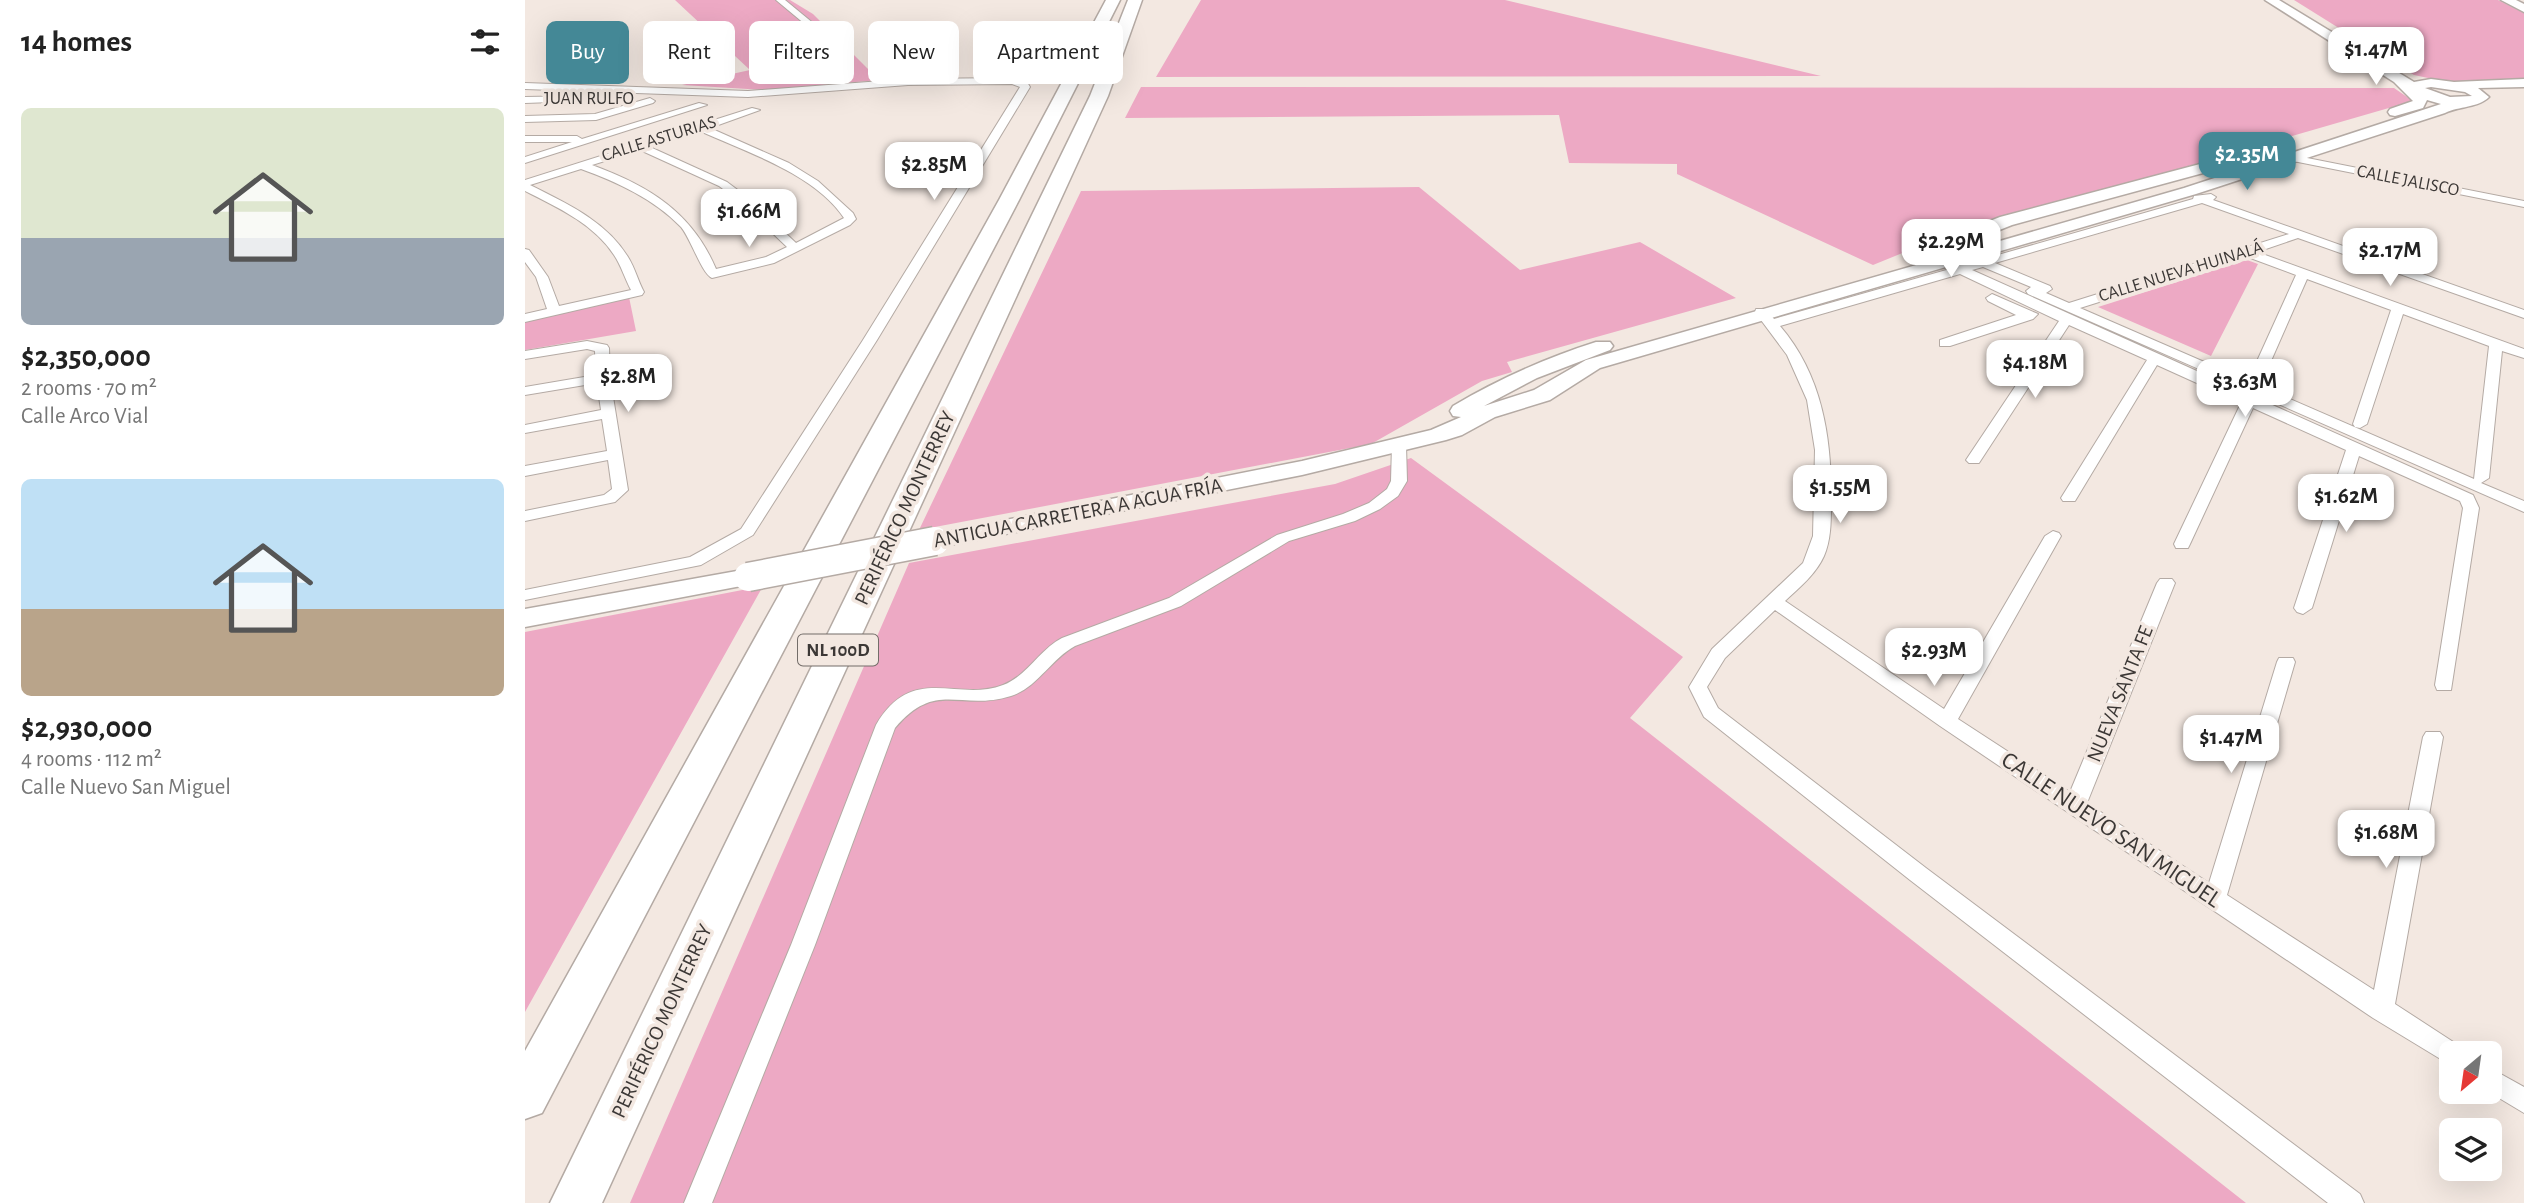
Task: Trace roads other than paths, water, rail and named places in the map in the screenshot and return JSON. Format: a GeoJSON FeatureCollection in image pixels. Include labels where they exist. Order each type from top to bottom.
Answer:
{"type":"FeatureCollection","features":[{"type":"Feature","properties":{"kind":"highway","name":"NL 100D"},"geometry":{"type":"LineString","coordinates":[[525,1097],[1009,200],[1113,0]]}},
{"type":"Feature","properties":{"kind":"highway","name":"PERIFÉRICO MONTERREY"},"geometry":{"type":"LineString","coordinates":[[576,1203],[1073,152],[1099,96],[1135,0]]}},
{"type":"Feature","properties":{"kind":"street"},"geometry":{"type":"LineString","coordinates":[[780,0],[806,21]]}},
{"type":"Feature","properties":{"kind":"street"},"geometry":{"type":"LineString","coordinates":[[2271,0],[2401,82],[2421,87],[2524,83]]}},
{"type":"Feature","properties":{"kind":"street"},"geometry":{"type":"LineString","coordinates":[[2287,0],[2438,98],[2475,101],[2482,97],[2524,89]]}},
{"type":"Feature","properties":{"kind":"street"},"geometry":{"type":"LineString","coordinates":[[525,86],[748,94],[941,81],[1013,81],[1024,84],[1025,87],[870,340],[747,532],[695,561],[525,595]]}},
{"type":"Feature","properties":{"kind":"street","name":"ANTIGUA CARRETERA A AGUA FRÍA"},"geometry":{"type":"LineString","coordinates":[[1423,439],[1473,403],[1553,362],[1617,341],[1861,274],[1928,253],[2006,221],[2259,153],[2418,105],[2421,101],[2419,98],[2401,82]]}},
{"type":"Feature","properties":{"kind":"street"},"geometry":{"type":"LineString","coordinates":[[2450,84],[2476,91],[2482,97]]}},
{"type":"Feature","properties":{"kind":"street","name":"JUAN RULFO"},"geometry":{"type":"LineString","coordinates":[[525,100],[611,98],[650,101],[596,117],[525,119]]}},
{"type":"Feature","properties":{"kind":"street"},"geometry":{"type":"LineString","coordinates":[[2200,196],[2292,158],[2440,110],[2458,101]]}},
{"type":"Feature","properties":{"kind":"street"},"geometry":{"type":"LineString","coordinates":[[525,161],[702,105]]}},
{"type":"Feature","properties":{"kind":"street","name":"CALLE ASTURIAS"},"geometry":{"type":"LineString","coordinates":[[525,186],[554,170],[755,110]]}},
{"type":"Feature","properties":{"kind":"street"},"geometry":{"type":"LineString","coordinates":[[579,164],[623,181],[663,205],[695,238],[712,274],[770,260],[846,223],[849,215],[814,183],[785,164],[700,127]]}},
{"type":"Feature","properties":{"kind":"street"},"geometry":{"type":"LineString","coordinates":[[525,139],[569,138],[584,141]]}},
{"type":"Feature","properties":{"kind":"street"},"geometry":{"type":"LineString","coordinates":[[640,145],[723,184],[743,199],[795,249]]}},
{"type":"Feature","properties":{"kind":"street"},"geometry":{"type":"LineString","coordinates":[[2200,196],[2197,178],[2238,166],[2259,153]]}},
{"type":"Feature","properties":{"kind":"street","name":"CALLE JALISCO"},"geometry":{"type":"LineString","coordinates":[[2292,158],[2524,204]]}},
{"type":"Feature","properties":{"kind":"street"},"geometry":{"type":"LineString","coordinates":[[525,161],[554,170]]}},
{"type":"Feature","properties":{"kind":"street"},"geometry":{"type":"LineString","coordinates":[[2143,184],[2200,196],[2524,314]]}},
{"type":"Feature","properties":{"kind":"street"},"geometry":{"type":"LineString","coordinates":[[525,186],[602,232],[621,257],[638,292],[525,318]]}},
{"type":"Feature","properties":{"kind":"street","name":"ANTIGUA CARRETERA A AGUA FRÍA"},"geometry":{"type":"LineString","coordinates":[[525,618],[935,541],[1302,468],[1423,439],[1454,430],[1487,412],[1542,395],[1593,364],[1701,330],[1767,318],[2200,196]]}},
{"type":"Feature","properties":{"kind":"street"},"geometry":{"type":"LineString","coordinates":[[1957,264],[1972,243],[2059,216],[2072,203]]}},
{"type":"Feature","properties":{"kind":"street"},"geometry":{"type":"LineString","coordinates":[[2301,234],[2524,302]]}},
{"type":"Feature","properties":{"kind":"street","name":"CALLE NUEVA HUINALÁ"},"geometry":{"type":"LineString","coordinates":[[2072,310],[2301,234]]}},
{"type":"Feature","properties":{"kind":"street"},"geometry":{"type":"LineString","coordinates":[[2245,252],[2524,354]]}},
{"type":"Feature","properties":{"kind":"street"},"geometry":{"type":"LineString","coordinates":[[525,253],[542,277],[554,311]]}},
{"type":"Feature","properties":{"kind":"street"},"geometry":{"type":"LineString","coordinates":[[1957,264],[2072,310],[2524,507]]}},
{"type":"Feature","properties":{"kind":"street"},"geometry":{"type":"LineString","coordinates":[[1957,264],[2045,310]]}},
{"type":"Feature","properties":{"kind":"street"},"geometry":{"type":"LineString","coordinates":[[1957,264],[2028,316]]}},
{"type":"Feature","properties":{"kind":"street"},"geometry":{"type":"LineString","coordinates":[[2182,544],[2304,274]]}},
{"type":"Feature","properties":{"kind":"street"},"geometry":{"type":"LineString","coordinates":[[2360,424],[2398,309]]}},
{"type":"Feature","properties":{"kind":"street"},"geometry":{"type":"LineString","coordinates":[[1945,343],[2045,310],[2072,310],[2155,358],[2360,424],[2524,496]]}},
{"type":"Feature","properties":{"kind":"street"},"geometry":{"type":"LineString","coordinates":[[1973,460],[2072,310]]}},
{"type":"Feature","properties":{"kind":"street"},"geometry":{"type":"LineString","coordinates":[[1767,318],[1796,355],[1805,374],[1822,428],[1825,464],[1818,550],[1803,573],[1709,664],[1698,687],[1711,712],[1940,891],[2350,1203]]}},
{"type":"Feature","properties":{"kind":"street"},"geometry":{"type":"LineString","coordinates":[[2481,478],[2496,344]]}},
{"type":"Feature","properties":{"kind":"street"},"geometry":{"type":"LineString","coordinates":[[525,355],[587,345],[603,348],[603,377],[620,490],[609,499],[525,516]]}},
{"type":"Feature","properties":{"kind":"street"},"geometry":{"type":"LineString","coordinates":[[2069,498],[2155,358]]}},
{"type":"Feature","properties":{"kind":"street"},"geometry":{"type":"LineString","coordinates":[[525,391],[603,377]]}},
{"type":"Feature","properties":{"kind":"street"},"geometry":{"type":"LineString","coordinates":[[2253,389],[2354,449],[2467,498],[2471,508],[2444,685]]}},
{"type":"Feature","properties":{"kind":"street"},"geometry":{"type":"LineString","coordinates":[[525,429],[609,413]]}},
{"type":"Feature","properties":{"kind":"street"},"geometry":{"type":"LineString","coordinates":[[698,1203],[803,945],[887,725],[898,708],[931,692],[991,694],[1008,691],[1019,685],[1057,649],[1086,634],[1158,611],[1193,593],[1254,552],[1285,537],[1344,521],[1385,500],[1396,489],[1402,477],[1399,445]]}},
{"type":"Feature","properties":{"kind":"street"},"geometry":{"type":"LineString","coordinates":[[2303,608],[2354,449]]}},
{"type":"Feature","properties":{"kind":"street"},"geometry":{"type":"LineString","coordinates":[[525,471],[615,454]]}},
{"type":"Feature","properties":{"kind":"street"},"geometry":{"type":"LineString","coordinates":[[1947,721],[2053,536]]}},
{"type":"Feature","properties":{"kind":"street","name":"NUEVA SANTA FE"},"geometry":{"type":"LineString","coordinates":[[2075,806],[2166,583]]}},
{"type":"Feature","properties":{"kind":"street","name":"CALLE NUEVO SAN MIGUEL"},"geometry":{"type":"LineString","coordinates":[[1773,601],[1947,721],[2439,1047]]}},
{"type":"Feature","properties":{"kind":"street"},"geometry":{"type":"LineString","coordinates":[[2215,899],[2286,662]]}},
{"type":"Feature","properties":{"kind":"street"},"geometry":{"type":"LineString","coordinates":[[2382,1010],[2433,737]]}},
{"type":"Feature","properties":{"kind":"street"},"geometry":{"type":"LineString","coordinates":[[2503,1087],[2524,1101]]}}]}
